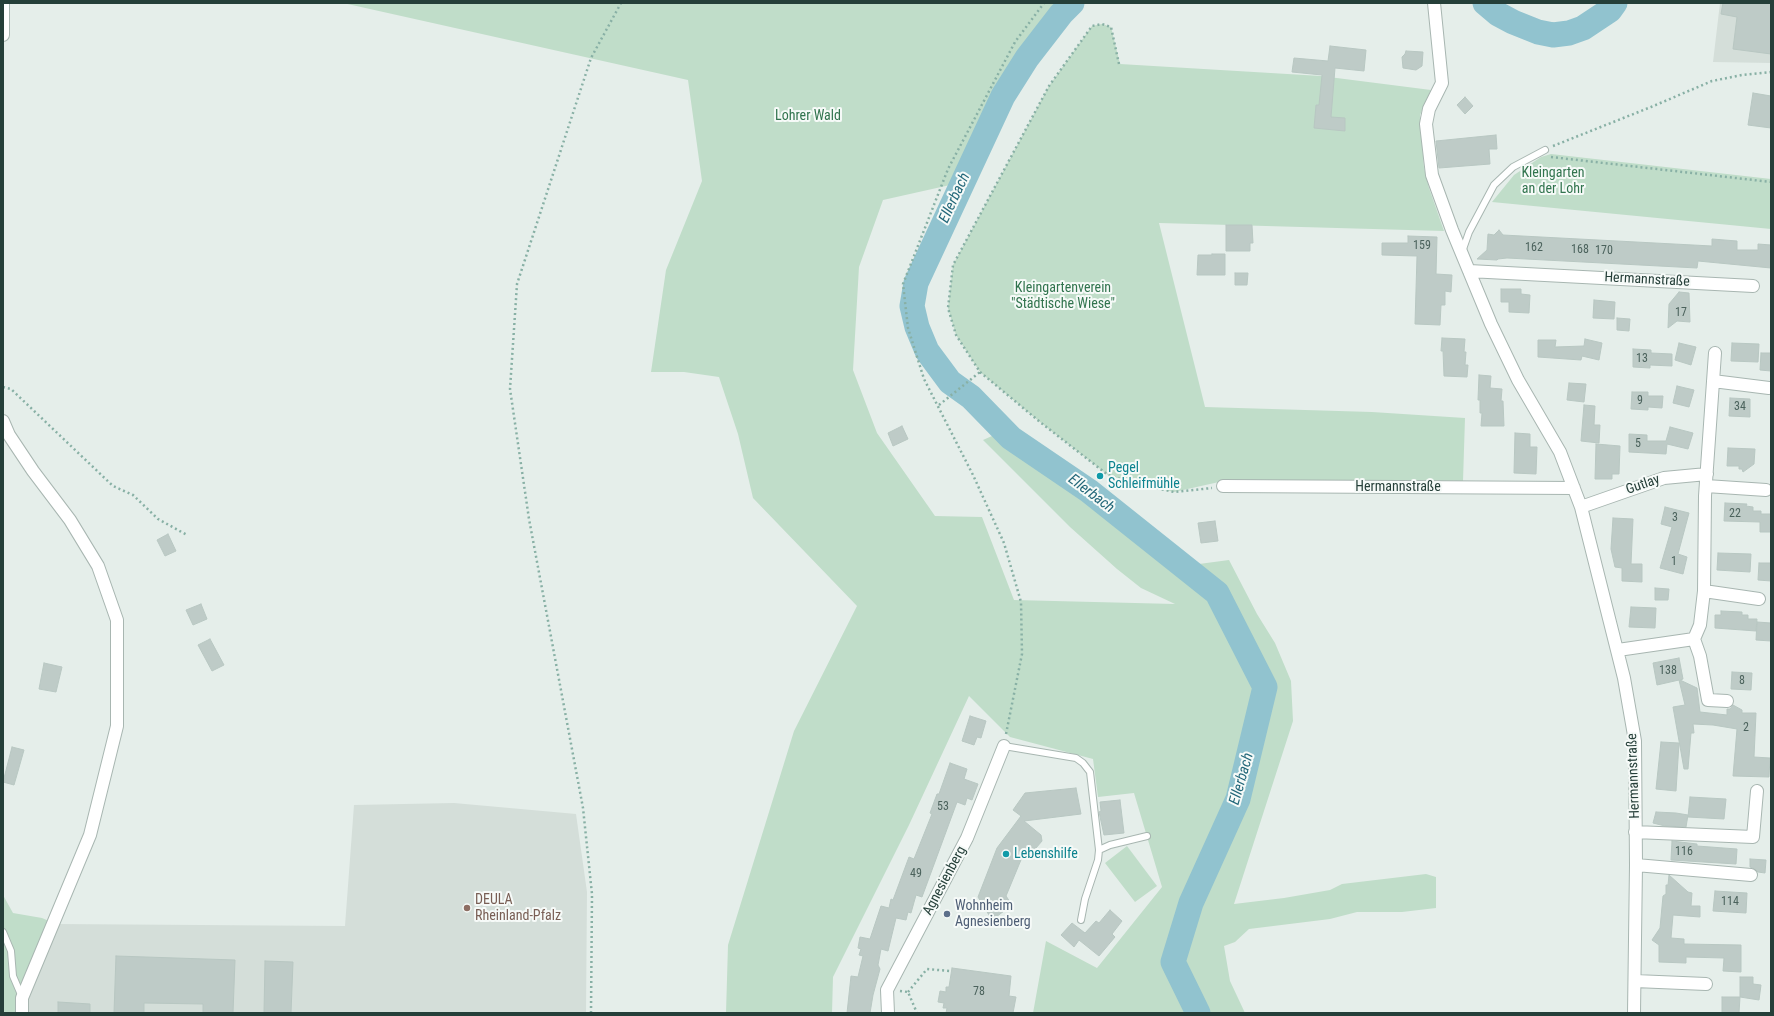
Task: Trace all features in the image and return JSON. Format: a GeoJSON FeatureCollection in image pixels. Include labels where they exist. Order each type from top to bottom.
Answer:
{"type":"FeatureCollection","features":[{"type":"Feature","properties":{"kind":"street"},"geometry":{"type":"LineString","coordinates":[[3,3],[3,35]]}},
{"type":"Feature","properties":{"kind":"street","name":"Hermannstraße"},"geometry":{"type":"LineString","coordinates":[[1434,3],[1442,83],[1429,109],[1426,124],[1432,175],[1452,230],[1491,324],[1518,380],[1560,452],[1574,488],[1581,507],[1624,678],[1635,741],[1636,865],[1634,1013]]}},
{"type":"Feature","properties":{"kind":"street","name":"Hermannstraße"},"geometry":{"type":"LineString","coordinates":[[1469,271],[1753,286]]}},
{"type":"Feature","properties":{"kind":"street"},"geometry":{"type":"LineString","coordinates":[[1715,353],[1706,486],[1704,591],[1700,625],[1694,639],[1700,656],[1708,700],[1727,701]]}},
{"type":"Feature","properties":{"kind":"street"},"geometry":{"type":"LineString","coordinates":[[1713,381],[1769,388]]}},
{"type":"Feature","properties":{"kind":"street"},"geometry":{"type":"LineString","coordinates":[[3,421],[9,435],[33,471],[70,520],[98,566],[117,620],[117,726],[90,835],[22,998],[22,1013]]}},
{"type":"Feature","properties":{"kind":"street","name":"Gutlay"},"geometry":{"type":"LineString","coordinates":[[1581,507],[1664,478],[1707,474]]}},
{"type":"Feature","properties":{"kind":"street","name":"Hermannstraße"},"geometry":{"type":"LineString","coordinates":[[1223,486],[1574,488]]}},
{"type":"Feature","properties":{"kind":"street"},"geometry":{"type":"LineString","coordinates":[[1706,486],[1766,490]]}},
{"type":"Feature","properties":{"kind":"street"},"geometry":{"type":"LineString","coordinates":[[1704,591],[1759,599]]}},
{"type":"Feature","properties":{"kind":"street"},"geometry":{"type":"LineString","coordinates":[[1618,650],[1694,639]]}},
{"type":"Feature","properties":{"kind":"street","name":"Agnesienberg"},"geometry":{"type":"LineString","coordinates":[[887,990],[967,838],[1004,746]]}},
{"type":"Feature","properties":{"kind":"street","name":"Hermannstraße"},"geometry":{"type":"LineString","coordinates":[[1635,832],[1753,837],[1757,791]]}},
{"type":"Feature","properties":{"kind":"street"},"geometry":{"type":"LineString","coordinates":[[1636,865],[1752,876]]}},
{"type":"Feature","properties":{"kind":"street"},"geometry":{"type":"LineString","coordinates":[[1635,981],[1706,984]]}},
{"type":"Feature","properties":{"kind":"street"},"geometry":{"type":"LineString","coordinates":[[887,990],[888,1013]]}},
{"type":"Feature","properties":{"kind":"lane"},"geometry":{"type":"LineString","coordinates":[[1462,252],[1469,232],[1494,185],[1513,167],[1545,150]]}},
{"type":"Feature","properties":{"kind":"lane"},"geometry":{"type":"LineString","coordinates":[[1004,746],[1076,758],[1083,763],[1090,772],[1098,860],[1085,899],[1081,920]]}},
{"type":"Feature","properties":{"kind":"lane"},"geometry":{"type":"LineString","coordinates":[[1098,850],[1110,845],[1148,836]]}},
{"type":"Feature","properties":{"kind":"lane"},"geometry":{"type":"LineString","coordinates":[[3,932],[11,950],[13,976],[22,998]]}},
{"type":"Feature","properties":{"kind":"path"},"geometry":{"type":"LineString","coordinates":[[590,1013],[592,894],[583,808],[529,519],[510,389],[517,284],[591,58],[621,3]]}},
{"type":"Feature","properties":{"kind":"path"},"geometry":{"type":"LineString","coordinates":[[1004,746],[1022,654],[1021,602],[1004,543],[939,405],[924,380],[908,328],[903,284],[955,156],[1015,42],[1044,3]]}},
{"type":"Feature","properties":{"kind":"path"},"geometry":{"type":"LineString","coordinates":[[1119,64],[1111,27],[1102,24],[1092,26],[1049,86],[953,265],[948,308],[956,335],[980,372],[1040,422],[1108,475],[1129,482],[1174,492],[1223,486]]}},
{"type":"Feature","properties":{"kind":"path"},"geometry":{"type":"LineString","coordinates":[[1771,72],[1742,75],[1712,81],[1545,150],[1550,157],[1771,182]]}},
{"type":"Feature","properties":{"kind":"path"},"geometry":{"type":"LineString","coordinates":[[939,405],[980,372]]}},
{"type":"Feature","properties":{"kind":"path"},"geometry":{"type":"LineString","coordinates":[[3,386],[11,389],[113,486],[133,495],[158,519],[187,535]]}},
{"type":"Feature","properties":{"kind":"path"},"geometry":{"type":"LineString","coordinates":[[908,992],[927,968],[950,971]]}},
{"type":"Feature","properties":{"kind":"path"},"geometry":{"type":"LineString","coordinates":[[887,990],[908,992]]}},
{"type":"Feature","properties":{"kind":"path"},"geometry":{"type":"LineString","coordinates":[[908,992],[917,1013]]}},
{"type":"Feature","properties":{"kind":"shaded area"},"geometry":{"type":"Polygon","coordinates":[[[1720,3],[1771,3],[1771,63],[1713,62],[1720,3]]]}},
{"type":"Feature","properties":{"kind":"shaded area","name":"DEULA Rheinland-Pfalz"},"geometry":{"type":"Polygon","coordinates":[[[454,803],[576,814],[587,892],[586,1013],[24,1013],[24,1000],[56,924],[345,926],[354,805],[454,803]]]}},
{"type":"Feature","properties":{"kind":"green space","name":"Lohrer Wald"},"geometry":{"type":"Polygon","coordinates":[[[343,3],[1066,3],[1006,81],[959,183],[883,200],[859,267],[853,370],[877,433],[935,516],[982,517],[1014,600],[1175,604],[1141,588],[1117,569],[1070,527],[983,440],[1010,428],[1045,450],[1125,508],[1154,533],[1199,564],[1229,560],[1257,614],[1275,643],[1291,681],[1293,721],[1234,904],[1284,898],[1330,890],[1342,884],[1426,874],[1436,877],[1436,908],[1402,912],[1357,912],[1330,919],[1249,929],[1235,942],[1224,946],[1230,981],[1245,1013],[1033,1013],[1046,941],[1097,968],[1162,887],[1134,793],[1098,797],[1093,759],[1010,737],[969,696],[909,825],[833,977],[832,1013],[726,1013],[728,945],[794,731],[857,606],[753,498],[738,434],[719,377],[684,372],[651,372],[666,270],[702,181],[688,80],[343,3]]]}},
{"type":"Feature","properties":{"kind":"green space","name":"Kleingartenverein \"Städtische Wiese\""},"geometry":{"type":"Polygon","coordinates":[[[1102,24],[1111,27],[1120,64],[1321,76],[1431,90],[1420,115],[1424,168],[1429,188],[1444,231],[1159,223],[1205,407],[1372,412],[1465,418],[1463,481],[1368,480],[1219,482],[1174,492],[1129,482],[1108,475],[1040,422],[980,372],[956,335],[948,308],[953,265],[1049,86],[1092,26],[1102,24]]]}},
{"type":"Feature","properties":{"kind":"green space","name":"Kleingarten an der Lohr"},"geometry":{"type":"Polygon","coordinates":[[[1551,154],[1771,179],[1771,229],[1492,202],[1514,175],[1541,157],[1551,154]]]}},
{"type":"Feature","properties":{"kind":"green space"},"geometry":{"type":"Polygon","coordinates":[[[1127,846],[1157,886],[1135,902],[1105,863],[1127,846]]]}},
{"type":"Feature","properties":{"kind":"green space"},"geometry":{"type":"Polygon","coordinates":[[[3,895],[13,913],[42,918],[56,924],[24,1000],[24,1013],[3,1013],[3,895]]]}},
{"type":"Feature","properties":{"kind":"building"},"geometry":{"type":"Polygon","coordinates":[[[1723,3],[1771,3],[1771,54],[1733,49],[1737,17],[1721,14],[1723,3]]]}},
{"type":"Feature","properties":{"kind":"building"},"geometry":{"type":"Polygon","coordinates":[[[1330,46],[1366,50],[1364,71],[1335,68],[1331,117],[1345,118],[1345,131],[1314,128],[1316,105],[1319,105],[1322,75],[1292,72],[1294,58],[1328,61],[1330,46]]]}},
{"type":"Feature","properties":{"kind":"building"},"geometry":{"type":"Polygon","coordinates":[[[1406,51],[1423,52],[1422,66],[1416,70],[1403,68],[1402,57],[1406,51]]]}},
{"type":"Feature","properties":{"kind":"building"},"geometry":{"type":"Polygon","coordinates":[[[1753,93],[1771,96],[1771,128],[1748,125],[1753,93]]]}},
{"type":"Feature","properties":{"kind":"building"},"geometry":{"type":"Polygon","coordinates":[[[1465,97],[1473,106],[1465,114],[1457,105],[1465,97]]]}},
{"type":"Feature","properties":{"kind":"building"},"geometry":{"type":"Polygon","coordinates":[[[1496,135],[1497,149],[1489,149],[1490,164],[1439,168],[1436,141],[1496,135]]]}},
{"type":"Feature","properties":{"kind":"building"},"geometry":{"type":"Polygon","coordinates":[[[1226,225],[1252,225],[1253,243],[1250,243],[1250,251],[1226,251],[1226,225]]]}},
{"type":"Feature","properties":{"kind":"building"},"geometry":{"type":"Polygon","coordinates":[[[1499,230],[1503,235],[1712,246],[1712,239],[1737,241],[1737,250],[1758,250],[1758,244],[1771,245],[1771,268],[1698,261],[1697,268],[1507,258],[1497,260],[1477,259],[1487,250],[1488,234],[1494,235],[1499,230]]]}},
{"type":"Feature","properties":{"kind":"building"},"geometry":{"type":"Polygon","coordinates":[[[1408,236],[1437,237],[1436,274],[1452,275],[1451,292],[1445,291],[1445,305],[1441,305],[1440,325],[1415,324],[1417,256],[1382,255],[1382,243],[1408,243],[1408,236]]]}},
{"type":"Feature","properties":{"kind":"building"},"geometry":{"type":"Polygon","coordinates":[[[1225,254],[1225,275],[1197,275],[1198,255],[1225,254]]]}},
{"type":"Feature","properties":{"kind":"building"},"geometry":{"type":"Polygon","coordinates":[[[1235,273],[1248,273],[1247,285],[1235,285],[1235,273]]]}},
{"type":"Feature","properties":{"kind":"building"},"geometry":{"type":"Polygon","coordinates":[[[1501,289],[1521,289],[1521,294],[1530,295],[1529,313],[1509,312],[1509,302],[1501,302],[1501,289]]]}},
{"type":"Feature","properties":{"kind":"building"},"geometry":{"type":"Polygon","coordinates":[[[1679,292],[1689,293],[1690,322],[1677,321],[1668,328],[1669,304],[1679,292]]]}},
{"type":"Feature","properties":{"kind":"building"},"geometry":{"type":"Polygon","coordinates":[[[1594,300],[1615,302],[1614,319],[1593,318],[1594,300]]]}},
{"type":"Feature","properties":{"kind":"building"},"geometry":{"type":"Polygon","coordinates":[[[1617,318],[1630,319],[1629,331],[1617,330],[1617,318]]]}},
{"type":"Feature","properties":{"kind":"building"},"geometry":{"type":"Polygon","coordinates":[[[1442,338],[1465,339],[1464,352],[1466,352],[1465,365],[1468,365],[1467,377],[1444,376],[1443,351],[1441,351],[1442,338]]]}},
{"type":"Feature","properties":{"kind":"building"},"geometry":{"type":"Polygon","coordinates":[[[1585,339],[1602,343],[1599,360],[1582,356],[1581,360],[1538,357],[1538,340],[1556,340],[1555,347],[1584,346],[1585,339]]]}},
{"type":"Feature","properties":{"kind":"building"},"geometry":{"type":"Polygon","coordinates":[[[1679,343],[1696,347],[1691,365],[1675,360],[1679,343]]]}},
{"type":"Feature","properties":{"kind":"building"},"geometry":{"type":"Polygon","coordinates":[[[1732,343],[1759,344],[1758,362],[1731,361],[1732,343]]]}},
{"type":"Feature","properties":{"kind":"building"},"geometry":{"type":"Polygon","coordinates":[[[1633,349],[1651,350],[1651,353],[1672,354],[1672,366],[1650,365],[1650,368],[1633,367],[1633,349]]]}},
{"type":"Feature","properties":{"kind":"building"},"geometry":{"type":"Polygon","coordinates":[[[1761,353],[1771,353],[1771,371],[1760,370],[1761,353]]]}},
{"type":"Feature","properties":{"kind":"building"},"geometry":{"type":"Polygon","coordinates":[[[1479,375],[1491,376],[1490,388],[1502,389],[1501,401],[1503,401],[1504,426],[1481,426],[1482,413],[1480,413],[1480,400],[1478,400],[1479,375]]]}},
{"type":"Feature","properties":{"kind":"building"},"geometry":{"type":"Polygon","coordinates":[[[1569,383],[1586,384],[1584,402],[1567,400],[1569,383]]]}},
{"type":"Feature","properties":{"kind":"building"},"geometry":{"type":"Polygon","coordinates":[[[1677,386],[1694,390],[1689,407],[1673,403],[1677,386]]]}},
{"type":"Feature","properties":{"kind":"building"},"geometry":{"type":"Polygon","coordinates":[[[1632,392],[1648,392],[1648,396],[1663,396],[1662,408],[1648,407],[1648,410],[1631,409],[1632,392]]]}},
{"type":"Feature","properties":{"kind":"building"},"geometry":{"type":"Polygon","coordinates":[[[1730,398],[1750,399],[1750,417],[1729,416],[1730,398]]]}},
{"type":"Feature","properties":{"kind":"building"},"geometry":{"type":"Polygon","coordinates":[[[1584,405],[1595,406],[1594,425],[1600,425],[1599,443],[1581,441],[1584,405]]]}},
{"type":"Feature","properties":{"kind":"building"},"geometry":{"type":"Polygon","coordinates":[[[902,426],[908,439],[893,446],[888,433],[902,426]]]}},
{"type":"Feature","properties":{"kind":"building"},"geometry":{"type":"Polygon","coordinates":[[[1670,427],[1693,433],[1688,449],[1667,444],[1666,454],[1629,452],[1629,434],[1647,435],[1647,441],[1666,441],[1670,427]]]}},
{"type":"Feature","properties":{"kind":"building"},"geometry":{"type":"Polygon","coordinates":[[[1515,433],[1530,434],[1530,447],[1537,447],[1536,474],[1514,473],[1515,433]]]}},
{"type":"Feature","properties":{"kind":"building"},"geometry":{"type":"Polygon","coordinates":[[[1596,444],[1620,446],[1619,474],[1612,474],[1612,479],[1595,479],[1596,444]]]}},
{"type":"Feature","properties":{"kind":"building"},"geometry":{"type":"Polygon","coordinates":[[[1728,448],[1755,449],[1754,464],[1743,472],[1742,469],[1739,469],[1739,466],[1727,466],[1728,448]]]}},
{"type":"Feature","properties":{"kind":"building"},"geometry":{"type":"Polygon","coordinates":[[[1725,503],[1747,504],[1746,506],[1753,507],[1753,511],[1761,511],[1761,514],[1771,514],[1771,532],[1760,532],[1760,522],[1724,521],[1725,503]]]}},
{"type":"Feature","properties":{"kind":"building"},"geometry":{"type":"Polygon","coordinates":[[[1665,507],[1689,513],[1678,554],[1687,557],[1683,574],[1660,568],[1672,527],[1661,524],[1665,507]]]}},
{"type":"Feature","properties":{"kind":"building"},"geometry":{"type":"Polygon","coordinates":[[[1613,518],[1633,519],[1631,564],[1642,564],[1642,582],[1622,581],[1622,568],[1615,567],[1611,549],[1613,518]]]}},
{"type":"Feature","properties":{"kind":"building"},"geometry":{"type":"Polygon","coordinates":[[[1215,521],[1218,541],[1201,543],[1198,523],[1215,521]]]}},
{"type":"Feature","properties":{"kind":"building"},"geometry":{"type":"Polygon","coordinates":[[[168,534],[176,551],[165,556],[157,540],[168,534]]]}},
{"type":"Feature","properties":{"kind":"building"},"geometry":{"type":"Polygon","coordinates":[[[1718,553],[1751,554],[1750,572],[1717,570],[1718,553]]]}},
{"type":"Feature","properties":{"kind":"building"},"geometry":{"type":"Polygon","coordinates":[[[1759,563],[1771,563],[1771,581],[1758,580],[1759,563]]]}},
{"type":"Feature","properties":{"kind":"building"},"geometry":{"type":"Polygon","coordinates":[[[1655,588],[1669,589],[1668,600],[1655,600],[1655,588]]]}},
{"type":"Feature","properties":{"kind":"building"},"geometry":{"type":"Polygon","coordinates":[[[201,604],[207,619],[193,625],[186,610],[201,604]]]}},
{"type":"Feature","properties":{"kind":"building"},"geometry":{"type":"Polygon","coordinates":[[[1631,607],[1656,608],[1655,628],[1629,627],[1631,607]]]}},
{"type":"Feature","properties":{"kind":"building"},"geometry":{"type":"Polygon","coordinates":[[[1721,611],[1742,612],[1742,615],[1748,615],[1748,619],[1757,619],[1756,631],[1715,628],[1715,615],[1721,615],[1721,611]]]}},
{"type":"Feature","properties":{"kind":"building"},"geometry":{"type":"Polygon","coordinates":[[[1757,622],[1771,623],[1771,641],[1756,640],[1757,622]]]}},
{"type":"Feature","properties":{"kind":"building"},"geometry":{"type":"Polygon","coordinates":[[[210,639],[224,665],[212,671],[198,645],[210,639]]]}},
{"type":"Feature","properties":{"kind":"building"},"geometry":{"type":"Polygon","coordinates":[[[1679,658],[1683,679],[1680,680],[1697,688],[1700,712],[1727,715],[1727,709],[1730,709],[1733,705],[1742,710],[1742,713],[1756,713],[1754,757],[1770,758],[1769,777],[1733,776],[1737,729],[1713,725],[1693,724],[1694,733],[1691,733],[1688,769],[1684,769],[1673,707],[1685,705],[1679,680],[1657,685],[1653,663],[1679,658]]]}},
{"type":"Feature","properties":{"kind":"building"},"geometry":{"type":"Polygon","coordinates":[[[44,663],[62,667],[56,692],[39,689],[44,663]]]}},
{"type":"Feature","properties":{"kind":"building"},"geometry":{"type":"Polygon","coordinates":[[[1732,672],[1752,673],[1751,690],[1731,689],[1732,672]]]}},
{"type":"Feature","properties":{"kind":"building"},"geometry":{"type":"Polygon","coordinates":[[[970,716],[986,721],[981,738],[977,737],[974,745],[962,741],[970,716]]]}},
{"type":"Feature","properties":{"kind":"building"},"geometry":{"type":"Polygon","coordinates":[[[1661,742],[1679,743],[1676,791],[1656,789],[1661,742]]]}},
{"type":"Feature","properties":{"kind":"building"},"geometry":{"type":"Polygon","coordinates":[[[12,747],[24,750],[14,785],[3,782],[12,747]]]}},
{"type":"Feature","properties":{"kind":"building"},"geometry":{"type":"Polygon","coordinates":[[[950,763],[967,769],[964,779],[978,784],[972,800],[967,798],[965,805],[957,802],[922,897],[916,895],[911,913],[908,912],[906,920],[896,918],[888,951],[881,949],[878,965],[880,969],[870,1013],[847,1013],[851,976],[858,977],[863,956],[859,955],[861,949],[858,948],[860,937],[870,939],[881,906],[889,908],[891,899],[893,900],[909,857],[914,859],[932,814],[930,813],[937,794],[939,794],[950,763]]]}},
{"type":"Feature","properties":{"kind":"building","name":"Lebenshilfe"},"geometry":{"type":"Polygon","coordinates":[[[1076,788],[1081,814],[1024,821],[1041,835],[1042,841],[1036,848],[1028,849],[1025,855],[1023,855],[1006,896],[1012,905],[992,920],[978,897],[997,848],[1021,816],[1013,810],[1025,793],[1076,788]]]}},
{"type":"Feature","properties":{"kind":"building"},"geometry":{"type":"Polygon","coordinates":[[[1690,797],[1726,799],[1724,819],[1688,817],[1690,797]]]}},
{"type":"Feature","properties":{"kind":"building"},"geometry":{"type":"Polygon","coordinates":[[[1120,800],[1124,833],[1104,835],[1099,812],[1101,811],[1100,802],[1120,800]]]}},
{"type":"Feature","properties":{"kind":"building"},"geometry":{"type":"Polygon","coordinates":[[[1656,812],[1688,815],[1686,827],[1665,826],[1653,823],[1656,812]]]}},
{"type":"Feature","properties":{"kind":"building"},"geometry":{"type":"Polygon","coordinates":[[[1672,841],[1697,844],[1697,846],[1737,849],[1736,864],[1671,860],[1672,841]]]}},
{"type":"Feature","properties":{"kind":"building"},"geometry":{"type":"Polygon","coordinates":[[[1750,859],[1766,860],[1765,873],[1758,872],[1750,867],[1750,859]]]}},
{"type":"Feature","properties":{"kind":"building"},"geometry":{"type":"Polygon","coordinates":[[[1669,875],[1688,892],[1692,893],[1691,906],[1700,906],[1700,917],[1673,915],[1671,938],[1684,939],[1684,944],[1741,945],[1741,972],[1723,971],[1724,958],[1686,957],[1686,963],[1659,962],[1659,945],[1652,940],[1660,928],[1663,896],[1666,894],[1666,885],[1668,885],[1669,875]]]}},
{"type":"Feature","properties":{"kind":"building"},"geometry":{"type":"Polygon","coordinates":[[[1715,891],[1747,893],[1746,913],[1713,911],[1715,891]]]}},
{"type":"Feature","properties":{"kind":"building"},"geometry":{"type":"Polygon","coordinates":[[[1110,910],[1122,921],[1112,934],[1115,937],[1099,956],[1079,940],[1074,947],[1061,935],[1072,923],[1085,933],[1096,921],[1099,923],[1110,910]]]}},
{"type":"Feature","properties":{"kind":"building"},"geometry":{"type":"Polygon","coordinates":[[[116,956],[235,960],[233,1013],[203,1013],[203,1004],[144,1003],[144,1013],[114,1013],[116,956]]]}},
{"type":"Feature","properties":{"kind":"building"},"geometry":{"type":"Polygon","coordinates":[[[265,961],[293,962],[291,1013],[264,1013],[265,961]]]}},
{"type":"Feature","properties":{"kind":"building"},"geometry":{"type":"Polygon","coordinates":[[[952,968],[1011,976],[1009,996],[1016,997],[1013,1013],[946,1013],[947,1008],[943,1008],[944,1003],[938,1002],[940,991],[946,992],[946,987],[949,987],[952,968]]]}},
{"type":"Feature","properties":{"kind":"building"},"geometry":{"type":"Polygon","coordinates":[[[1740,977],[1753,977],[1753,984],[1761,985],[1759,1000],[1740,997],[1740,977]]]}},
{"type":"Feature","properties":{"kind":"building"},"geometry":{"type":"Polygon","coordinates":[[[1722,997],[1740,997],[1739,1013],[1722,1013],[1722,997]]]}},
{"type":"Feature","properties":{"kind":"building"},"geometry":{"type":"Polygon","coordinates":[[[58,1002],[90,1004],[90,1013],[58,1013],[58,1002]]]}},
{"type":"Feature","properties":{"kind":"waterway","name":"Ellerbach"},"geometry":{"type":"LineString","coordinates":[[1072,3],[1061,14],[1027,58],[1003,96],[916,283],[912,306],[917,327],[927,351],[950,382],[971,397],[1011,438],[1089,491],[1217,593],[1265,687],[1238,799],[1191,903],[1173,962],[1198,1013]]}},
{"type":"Feature","properties":{"kind":"waterway"},"geometry":{"type":"LineString","coordinates":[[1485,3],[1498,14],[1513,22],[1538,32],[1553,35],[1569,33],[1583,28],[1610,10],[1615,3]]}},
{"type":"Feature","properties":{"kind":"place","name":"Pegel Schleifmühle"},"geometry":{"type":"Point","coordinates":[1100,476]}},
{"type":"Feature","properties":{"kind":"place","name":"Lebenshilfe"},"geometry":{"type":"Point","coordinates":[1006,854]}},
{"type":"Feature","properties":{"kind":"place","name":"DEULA Rheinland-Pfalz"},"geometry":{"type":"Point","coordinates":[467,908]}},
{"type":"Feature","properties":{"kind":"place","name":"Wohnheim Agnesienberg"},"geometry":{"type":"Point","coordinates":[947,914]}}]}
